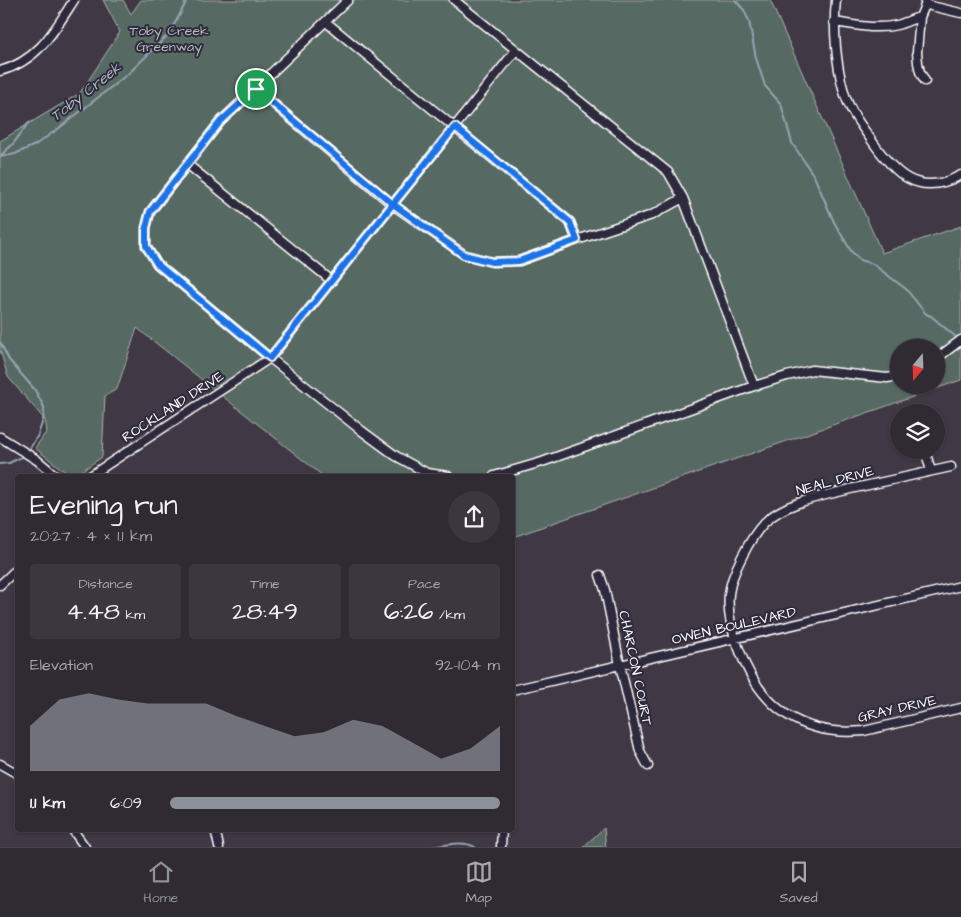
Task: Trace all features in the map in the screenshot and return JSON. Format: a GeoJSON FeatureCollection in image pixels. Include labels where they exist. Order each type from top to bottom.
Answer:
{"type":"FeatureCollection","features":[{"type":"Feature","properties":{"kind":"street"},"geometry":{"type":"LineString","coordinates":[[0,71],[17,65],[38,50],[74,0]]}},
{"type":"Feature","properties":{"kind":"street"},"geometry":{"type":"LineString","coordinates":[[348,0],[220,122],[150,212],[146,228],[146,246],[157,264],[270,358],[362,431],[396,456],[427,473],[434,474]]}},
{"type":"Feature","properties":{"kind":"street"},"geometry":{"type":"LineString","coordinates":[[454,0],[668,172],[683,198],[754,386]]}},
{"type":"Feature","properties":{"kind":"street"},"geometry":{"type":"LineString","coordinates":[[836,0],[834,22],[837,56],[844,94],[854,115],[884,159],[902,175],[921,183],[942,183],[961,175]]}},
{"type":"Feature","properties":{"kind":"street"},"geometry":{"type":"LineString","coordinates":[[925,81],[918,63],[918,32],[925,2],[931,6],[961,13]]}},
{"type":"Feature","properties":{"kind":"street"},"geometry":{"type":"LineString","coordinates":[[834,22],[865,27],[884,27],[897,25],[920,17]]}},
{"type":"Feature","properties":{"kind":"street"},"geometry":{"type":"LineString","coordinates":[[326,22],[570,222],[577,240]]}},
{"type":"Feature","properties":{"kind":"street","name":"ROCKLAND DRIVE"},"geometry":{"type":"LineString","coordinates":[[93,474],[270,358],[516,50]]}},
{"type":"Feature","properties":{"kind":"street"},"geometry":{"type":"LineString","coordinates":[[256,89],[393,204],[464,255],[492,262],[519,261],[652,214],[683,198]]}},
{"type":"Feature","properties":{"kind":"street"},"geometry":{"type":"LineString","coordinates":[[187,164],[332,281]]}},
{"type":"Feature","properties":{"kind":"street"},"geometry":{"type":"LineString","coordinates":[[945,352],[961,340]]}},
{"type":"Feature","properties":{"kind":"street"},"geometry":{"type":"LineString","coordinates":[[501,474],[542,462],[787,376],[812,370],[890,378]]}},
{"type":"Feature","properties":{"kind":"street"},"geometry":{"type":"LineString","coordinates":[[0,437],[37,460],[54,474]]}},
{"type":"Feature","properties":{"kind":"street"},"geometry":{"type":"LineString","coordinates":[[928,459],[931,471]]}},
{"type":"Feature","properties":{"kind":"street","name":"NEAL DRIVE"},"geometry":{"type":"LineString","coordinates":[[735,638],[728,607],[729,592],[734,577],[750,543],[764,523],[779,511],[808,499],[951,467]]}},
{"type":"Feature","properties":{"kind":"street"},"geometry":{"type":"LineString","coordinates":[[0,585],[15,571]]}},
{"type":"Feature","properties":{"kind":"street","name":"CHARCON COURT"},"geometry":{"type":"LineString","coordinates":[[600,575],[605,590],[640,750],[648,766]]}},
{"type":"Feature","properties":{"kind":"street","name":"OWEN BOULEVARD"},"geometry":{"type":"LineString","coordinates":[[515,689],[961,586]]}},
{"type":"Feature","properties":{"kind":"street","name":"GRAY DRIVE"},"geometry":{"type":"LineString","coordinates":[[735,638],[750,676],[763,694],[779,710],[790,717],[813,726],[836,732],[864,731],[961,708]]}},
{"type":"Feature","properties":{"kind":"street"},"geometry":{"type":"LineString","coordinates":[[0,764],[15,772]]}},
{"type":"Feature","properties":{"kind":"street"},"geometry":{"type":"LineString","coordinates":[[74,832],[85,847]]}},
{"type":"Feature","properties":{"kind":"street"},"geometry":{"type":"LineString","coordinates":[[216,832],[219,847]]}},
{"type":"Feature","properties":{"kind":"street"},"geometry":{"type":"LineString","coordinates":[[501,847],[502,832]]}},
{"type":"Feature","properties":{"kind":"green space","name":"Toby Creek Greenway"},"geometry":{"type":"Polygon","coordinates":[[[103,0],[123,0],[131,14],[141,0],[770,0],[882,253],[961,226],[961,380],[945,386],[945,339],[890,339],[890,394],[921,394],[515,536],[515,474],[320,474],[137,328],[117,389],[105,396],[102,457],[77,474],[68,474],[35,448],[47,431],[45,420],[8,377],[0,350],[0,141],[80,93],[120,32],[103,0]]]}},
{"type":"Feature","properties":{"kind":"green space"},"geometry":{"type":"Polygon","coordinates":[[[604,828],[606,847],[583,847],[604,828]]]}},
{"type":"Feature","properties":{"kind":"waterway","name":"Toby Creek"},"geometry":{"type":"LineString","coordinates":[[0,157],[15,154],[35,145],[129,73],[168,35],[187,0]]}},
{"type":"Feature","properties":{"kind":"waterway"},"geometry":{"type":"LineString","coordinates":[[735,0],[744,10],[749,21],[756,58],[765,86],[781,104],[792,143],[814,176],[834,222],[851,251],[860,260],[873,264],[906,289],[926,314],[956,337]]}},
{"type":"Feature","properties":{"kind":"waterway"},"geometry":{"type":"LineString","coordinates":[[0,156],[13,144],[29,122]]}},
{"type":"Feature","properties":{"kind":"waterway","name":"Toby Creek"},"geometry":{"type":"LineString","coordinates":[[0,342],[9,360],[35,390],[44,407],[43,420],[38,435],[30,448]]}},
{"type":"Feature","properties":{"kind":"waterway","name":"Toby Creek"},"geometry":{"type":"LineString","coordinates":[[0,464],[9,463],[22,457]]}},
{"type":"Feature","properties":{"kind":"waterway"},"geometry":{"type":"LineString","coordinates":[[432,847],[460,843],[475,847]]}},
{"type":"Feature","properties":{"kind":"route"},"geometry":{"type":"LineString","coordinates":[[256,89],[220,122],[150,212],[146,228],[146,246],[157,264],[270,358],[393,204],[464,255],[492,262],[519,261],[577,240],[570,222],[455,127],[393,204],[256,89]]}}]}
